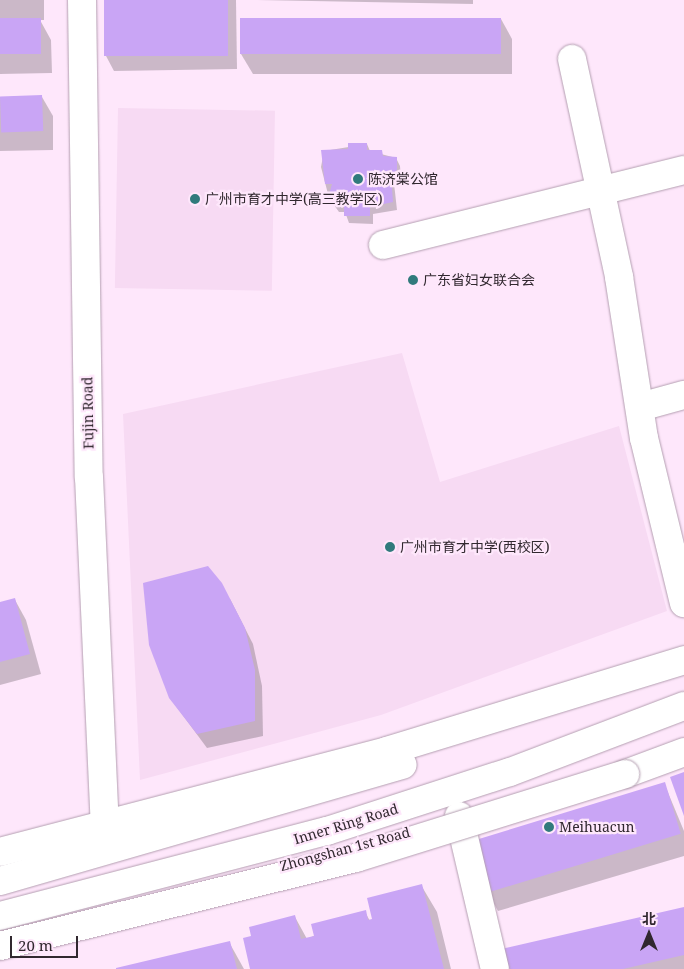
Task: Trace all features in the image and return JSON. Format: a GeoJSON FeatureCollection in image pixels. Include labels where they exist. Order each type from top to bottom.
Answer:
{"type":"FeatureCollection","features":[{"type":"Feature","properties":{"kind":"main road","name":"Fujin Road"},"geometry":{"type":"LineString","coordinates":[[82,0],[89,477],[105,826]]}},
{"type":"Feature","properties":{"kind":"main road"},"geometry":{"type":"LineString","coordinates":[[572,59],[598,189],[619,278],[640,407],[684,602]]}},
{"type":"Feature","properties":{"kind":"main road"},"geometry":{"type":"LineString","coordinates":[[383,245],[598,189],[684,170]]}},
{"type":"Feature","properties":{"kind":"main road"},"geometry":{"type":"LineString","coordinates":[[640,407],[684,395]]}},
{"type":"Feature","properties":{"kind":"main road"},"geometry":{"type":"LineString","coordinates":[[0,852],[387,751],[684,660]]}},
{"type":"Feature","properties":{"kind":"main road"},"geometry":{"type":"LineString","coordinates":[[0,881],[401,765],[549,713],[623,680]]}},
{"type":"Feature","properties":{"kind":"main road","name":"Inner Ring Road"},"geometry":{"type":"LineString","coordinates":[[0,916],[327,831],[510,772],[684,706]]}},
{"type":"Feature","properties":{"kind":"main road","name":"Zhongshan 1st Road"},"geometry":{"type":"LineString","coordinates":[[0,934],[338,852],[459,816],[684,739]]}},
{"type":"Feature","properties":{"kind":"main road"},"geometry":{"type":"LineString","coordinates":[[0,946],[366,855],[562,795],[684,752]]}},
{"type":"Feature","properties":{"kind":"main road"},"geometry":{"type":"LineString","coordinates":[[459,816],[495,969]]}},
{"type":"Feature","properties":{"kind":"shaded area","name":"广州市育才中学(高三教学区)"},"geometry":{"type":"Polygon","coordinates":[[[118,108],[275,111],[272,291],[115,288],[118,108]]]}},
{"type":"Feature","properties":{"kind":"shaded area","name":"广州市育才中学(西校区)"},"geometry":{"type":"Polygon","coordinates":[[[402,353],[440,482],[619,426],[667,611],[381,715],[140,780],[123,414],[402,353]]]}},
{"type":"Feature","properties":{"kind":"building"},"geometry":{"type":"Polygon","coordinates":[[[104,0],[228,0],[228,56],[104,56],[104,0]]]}},
{"type":"Feature","properties":{"kind":"building"},"geometry":{"type":"Polygon","coordinates":[[[0,18],[41,18],[41,54],[0,54],[0,18]]]}},
{"type":"Feature","properties":{"kind":"building"},"geometry":{"type":"Polygon","coordinates":[[[240,18],[501,18],[501,54],[240,54],[240,18]]]}},
{"type":"Feature","properties":{"kind":"building"},"geometry":{"type":"Polygon","coordinates":[[[42,95],[43,131],[1,132],[0,96],[42,95]]]}},
{"type":"Feature","properties":{"kind":"building","name":"陈济棠公馆"},"geometry":{"type":"Polygon","coordinates":[[[348,143],[367,143],[367,150],[382,150],[383,156],[397,157],[397,170],[391,175],[393,202],[370,207],[370,216],[344,216],[344,204],[333,205],[328,198],[332,184],[325,184],[321,150],[348,149],[348,143]]]}},
{"type":"Feature","properties":{"kind":"building"},"geometry":{"type":"Polygon","coordinates":[[[208,566],[222,583],[245,628],[255,670],[255,721],[197,734],[169,698],[149,645],[143,583],[208,566]]]}},
{"type":"Feature","properties":{"kind":"building"},"geometry":{"type":"Polygon","coordinates":[[[15,598],[30,654],[0,662],[0,602],[15,598]]]}},
{"type":"Feature","properties":{"kind":"building"},"geometry":{"type":"Polygon","coordinates":[[[684,772],[684,816],[670,777],[684,772]]]}},
{"type":"Feature","properties":{"kind":"building"},"geometry":{"type":"Polygon","coordinates":[[[665,782],[681,834],[486,893],[470,842],[665,782]]]}},
{"type":"Feature","properties":{"kind":"building"},"geometry":{"type":"Polygon","coordinates":[[[422,884],[444,969],[250,969],[243,938],[251,936],[249,927],[295,915],[301,939],[314,936],[311,924],[366,910],[368,920],[372,919],[367,898],[422,884]]]}},
{"type":"Feature","properties":{"kind":"building"},"geometry":{"type":"Polygon","coordinates":[[[684,907],[684,955],[623,969],[501,969],[497,950],[684,907]]]}},
{"type":"Feature","properties":{"kind":"building"},"geometry":{"type":"Polygon","coordinates":[[[230,941],[237,969],[116,969],[116,968],[230,941]]]}},
{"type":"Feature","properties":{"kind":"place","name":"陈济棠公馆"},"geometry":{"type":"Point","coordinates":[358,179]}},
{"type":"Feature","properties":{"kind":"place","name":"广州市育才中学(高三教学区)"},"geometry":{"type":"Point","coordinates":[195,199]}},
{"type":"Feature","properties":{"kind":"place","name":"广东省妇女联合会"},"geometry":{"type":"Point","coordinates":[413,280]}},
{"type":"Feature","properties":{"kind":"place","name":"广州市育才中学(西校区)"},"geometry":{"type":"Point","coordinates":[390,547]}},
{"type":"Feature","properties":{"kind":"place","name":"Meihuacun"},"geometry":{"type":"Point","coordinates":[549,827]}}]}
